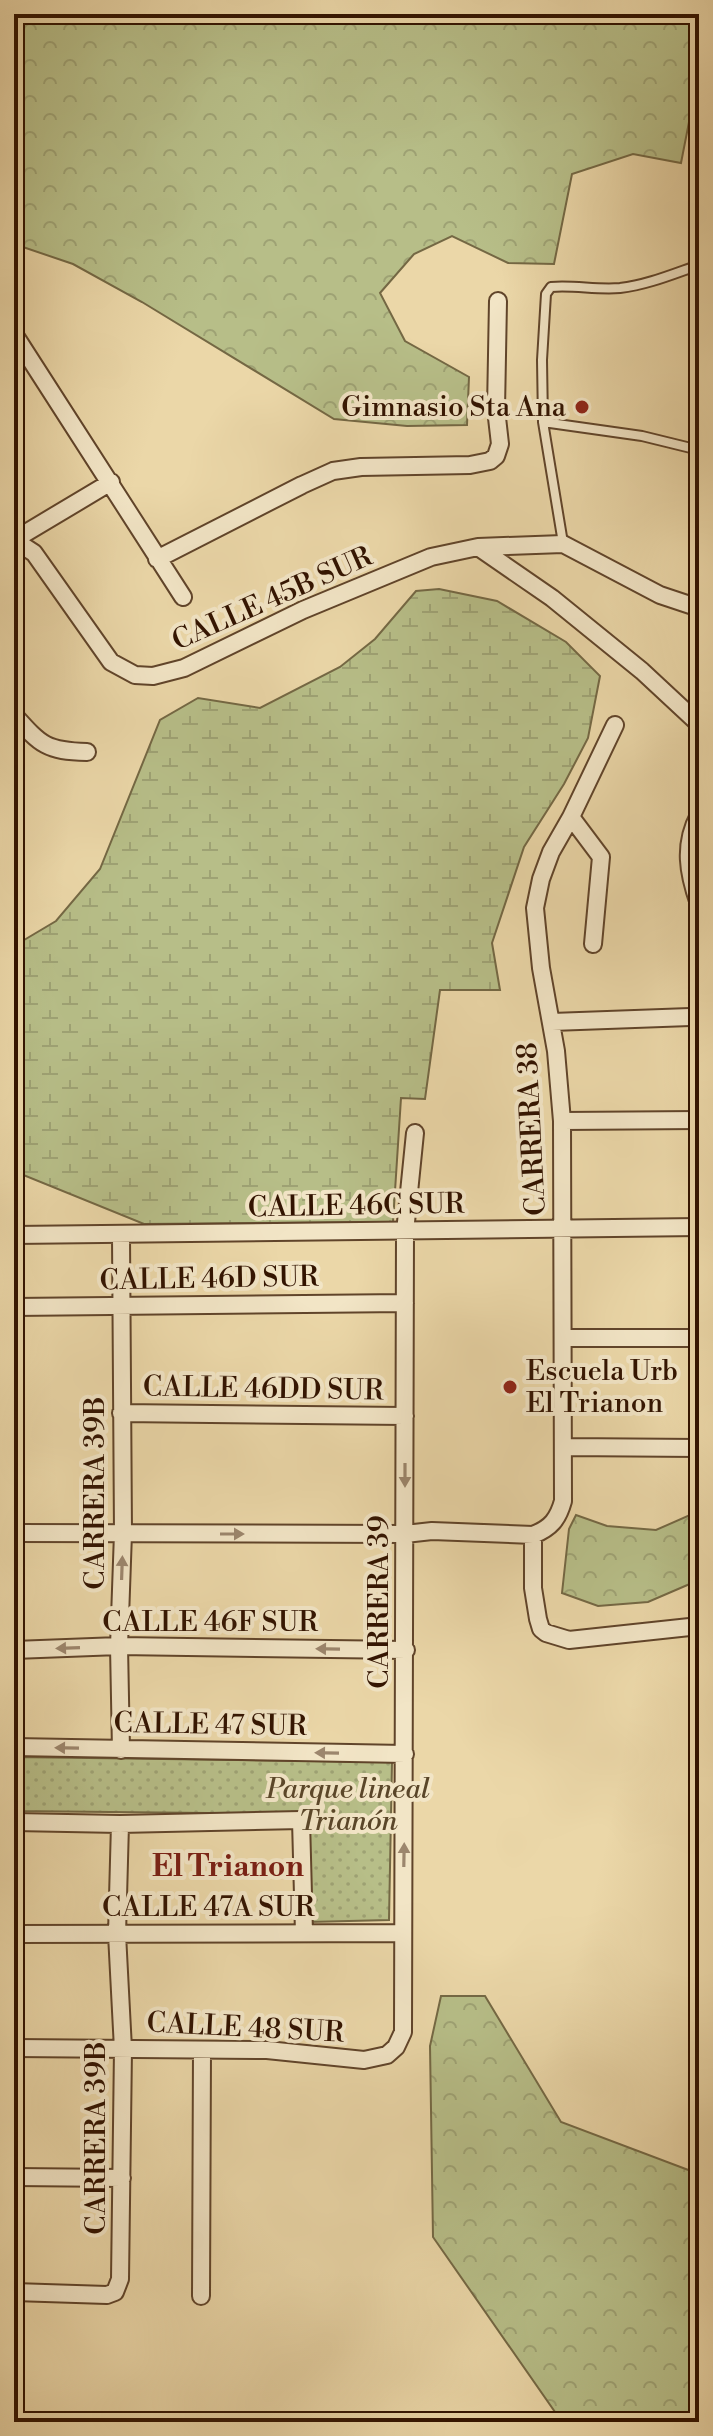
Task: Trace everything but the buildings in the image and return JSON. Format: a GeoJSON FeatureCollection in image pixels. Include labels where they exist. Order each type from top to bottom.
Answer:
{"type":"FeatureCollection","features":[{"type":"Feature","properties":{"kind":"street"},"geometry":{"type":"LineString","coordinates":[[157,559],[333,471],[361,467],[470,465],[490,461],[496,456],[500,444],[496,409],[498,301]]}},
{"type":"Feature","properties":{"kind":"street"},"geometry":{"type":"LineString","coordinates":[[14,334],[183,597]]}},
{"type":"Feature","properties":{"kind":"street"},"geometry":{"type":"LineString","coordinates":[[14,540],[111,482]]}},
{"type":"Feature","properties":{"kind":"street","name":"CALLE 45B SUR"},"geometry":{"type":"LineString","coordinates":[[14,540],[34,553],[111,662],[135,675],[153,676],[184,668],[303,610],[431,557],[478,547],[563,544]]}},
{"type":"Feature","properties":{"kind":"street"},"geometry":{"type":"LineString","coordinates":[[563,544],[660,595],[699,622]]}},
{"type":"Feature","properties":{"kind":"street"},"geometry":{"type":"LineString","coordinates":[[478,547],[552,598],[642,671],[699,724]]}},
{"type":"Feature","properties":{"kind":"street"},"geometry":{"type":"LineString","coordinates":[[660,595],[699,608]]}},
{"type":"Feature","properties":{"kind":"street"},"geometry":{"type":"LineString","coordinates":[[14,715],[37,741],[59,751],[87,752]]}},
{"type":"Feature","properties":{"kind":"street","name":"CARRERA 38"},"geometry":{"type":"LineString","coordinates":[[533,1535],[545,1531],[555,1522],[560,1511],[564,1447],[562,1121],[552,1022],[541,968],[535,908],[551,852],[615,725]]}},
{"type":"Feature","properties":{"kind":"street"},"geometry":{"type":"LineString","coordinates":[[699,815],[691,830],[687,853],[690,877],[699,904]]}},
{"type":"Feature","properties":{"kind":"street"},"geometry":{"type":"LineString","coordinates":[[571,817],[601,857],[593,944]]}},
{"type":"Feature","properties":{"kind":"street"},"geometry":{"type":"LineString","coordinates":[[552,1022],[690,1017]]}},
{"type":"Feature","properties":{"kind":"street"},"geometry":{"type":"LineString","coordinates":[[562,1121],[699,1120]]}},
{"type":"Feature","properties":{"kind":"street","name":"CARRERA 39"},"geometry":{"type":"LineString","coordinates":[[378,2059],[396,2047],[403,2032],[405,1232],[415,1133]]}},
{"type":"Feature","properties":{"kind":"street","name":"CALLE 46C SUR"},"geometry":{"type":"LineString","coordinates":[[14,1235],[699,1227]]}},
{"type":"Feature","properties":{"kind":"street","name":"CARRERA 39B"},"geometry":{"type":"LineString","coordinates":[[121,1236],[121,1750]]}},
{"type":"Feature","properties":{"kind":"street","name":"CALLE 46D SUR"},"geometry":{"type":"LineString","coordinates":[[14,1307],[405,1303]]}},
{"type":"Feature","properties":{"kind":"street"},"geometry":{"type":"LineString","coordinates":[[563,1338],[699,1338]]}},
{"type":"Feature","properties":{"kind":"street","name":"CALLE 46DD SUR"},"geometry":{"type":"LineString","coordinates":[[121,1413],[405,1416]]}},
{"type":"Feature","properties":{"kind":"street"},"geometry":{"type":"LineString","coordinates":[[564,1447],[699,1448]]}},
{"type":"Feature","properties":{"kind":"street"},"geometry":{"type":"LineString","coordinates":[[14,1533],[405,1534],[432,1531],[533,1535],[533,1588],[538,1619],[546,1633],[569,1640],[699,1626]]}},
{"type":"Feature","properties":{"kind":"street","name":"CALLE 46F SUR"},"geometry":{"type":"LineString","coordinates":[[14,1650],[119,1646],[406,1650]]}},
{"type":"Feature","properties":{"kind":"street","name":"CALLE 47 SUR"},"geometry":{"type":"LineString","coordinates":[[14,1747],[405,1754]]}},
{"type":"Feature","properties":{"kind":"street"},"geometry":{"type":"LineString","coordinates":[[14,1822],[120,1824],[301,1820],[304,1933]]}},
{"type":"Feature","properties":{"kind":"street","name":"CARRERA 39B"},"geometry":{"type":"LineString","coordinates":[[14,2292],[107,2295],[115,2292],[120,2279],[123,2049],[117,1934],[120,1824]]}},
{"type":"Feature","properties":{"kind":"street","name":"CALLE 47A SUR"},"geometry":{"type":"LineString","coordinates":[[14,1934],[403,1933]]}},
{"type":"Feature","properties":{"kind":"street","name":"CALLE 48 SUR"},"geometry":{"type":"LineString","coordinates":[[14,2048],[267,2050],[341,2059],[378,2059]]}},
{"type":"Feature","properties":{"kind":"street"},"geometry":{"type":"LineString","coordinates":[[201,2296],[202,2050]]}},
{"type":"Feature","properties":{"kind":"street"},"geometry":{"type":"LineString","coordinates":[[14,2177],[122,2178]]}},
{"type":"Feature","properties":{"kind":"lane"},"geometry":{"type":"LineString","coordinates":[[563,544],[543,422],[542,360],[546,294],[551,287],[635,286],[699,265]]}},
{"type":"Feature","properties":{"kind":"lane"},"geometry":{"type":"LineString","coordinates":[[543,422],[642,436],[699,450]]}},
{"type":"Feature","properties":{"kind":"green space"},"geometry":{"type":"Polygon","coordinates":[[[14,14],[699,14],[699,71],[681,163],[633,154],[572,174],[554,264],[508,263],[452,236],[414,254],[380,293],[405,341],[469,377],[467,425],[407,426],[334,419],[142,302],[73,264],[14,244],[14,14]]]}},
{"type":"Feature","properties":{"kind":"green space"},"geometry":{"type":"Polygon","coordinates":[[[439,589],[497,601],[566,642],[600,676],[588,738],[564,784],[524,847],[492,943],[500,990],[440,990],[425,1099],[401,1098],[393,1222],[144,1224],[21,1174],[14,1174],[14,946],[56,921],[100,869],[160,720],[198,698],[260,708],[340,667],[375,639],[416,591],[439,589]]]}},
{"type":"Feature","properties":{"kind":"green space"},"geometry":{"type":"Polygon","coordinates":[[[699,1511],[699,1580],[648,1602],[598,1606],[562,1593],[569,1529],[576,1515],[607,1526],[656,1530],[699,1511]]]}},
{"type":"Feature","properties":{"kind":"green space","name":"Parque lineal Trianón"},"geometry":{"type":"Polygon","coordinates":[[[14,1757],[392,1762],[389,1920],[309,1922],[306,1814],[14,1811],[14,1757]]]}},
{"type":"Feature","properties":{"kind":"green space"},"geometry":{"type":"Polygon","coordinates":[[[441,1996],[485,1996],[561,2122],[699,2174],[699,2422],[562,2422],[433,2237],[430,2046],[441,1996]]]}},
{"type":"Feature","properties":{"kind":"place","name":"Gimnasio Sta Ana"},"geometry":{"type":"Point","coordinates":[582,407]}},
{"type":"Feature","properties":{"kind":"place","name":"Escuela Urb El Trianon"},"geometry":{"type":"Point","coordinates":[510,1387]}},
{"type":"Feature","properties":{"kind":"district","name":"El Trianon"},"geometry":{"type":"Point","coordinates":[228,1867]}}]}
